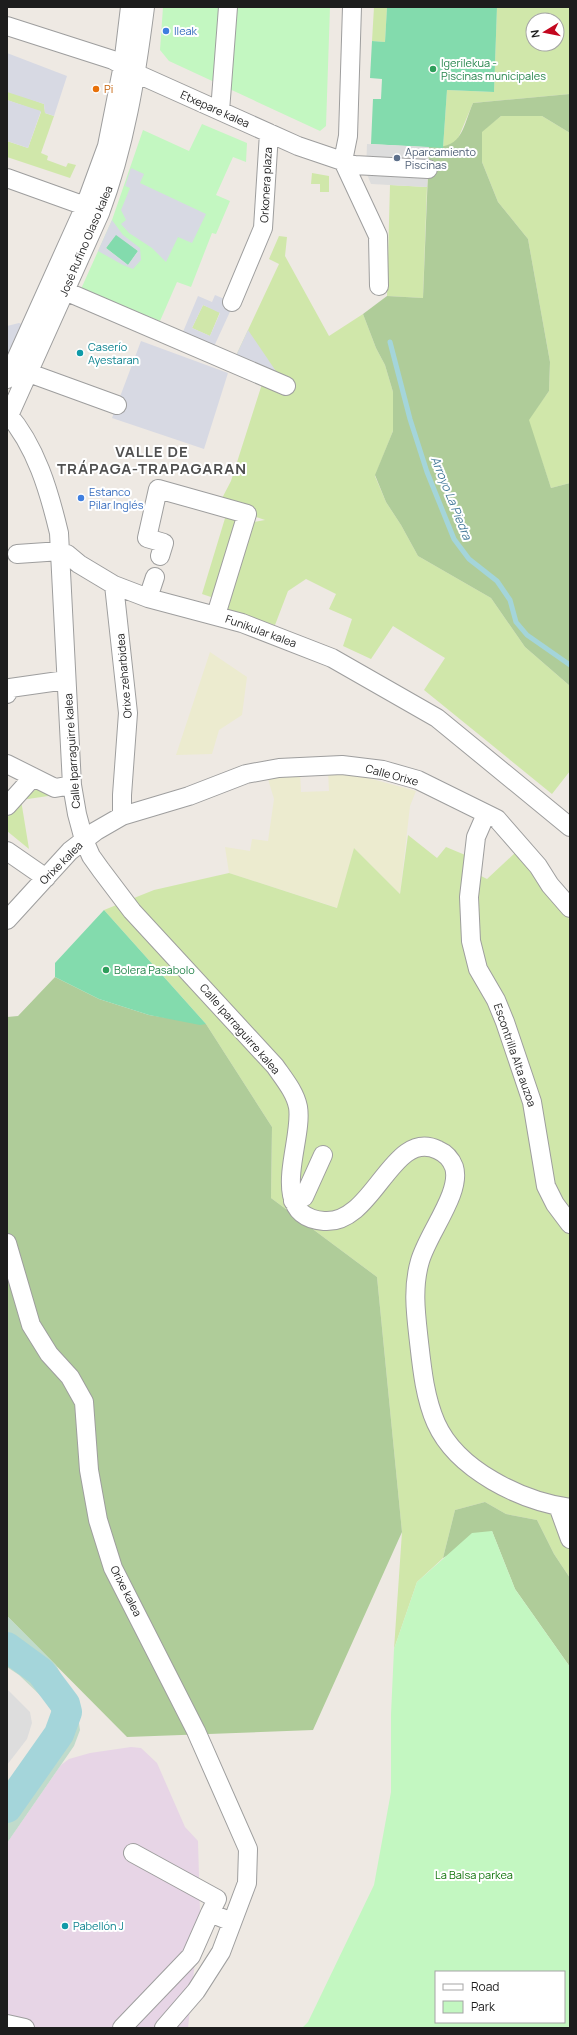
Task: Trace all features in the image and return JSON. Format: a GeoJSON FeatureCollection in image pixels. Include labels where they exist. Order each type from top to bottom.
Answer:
{"type":"FeatureCollection","features":[{"type":"Feature","properties":{"kind":"street","name":"José Rufino Olaso kalea"},"geometry":{"type":"LineString","coordinates":[[8,416],[100,213],[122,150],[129,69],[130,7]]}},
{"type":"Feature","properties":{"kind":"street","name":"José Rufino Olaso kalea"},"geometry":{"type":"LineString","coordinates":[[7,379],[85,206],[107,146],[145,7]]}},
{"type":"Feature","properties":{"kind":"street"},"geometry":{"type":"LineString","coordinates":[[220,111],[228,7]]}},
{"type":"Feature","properties":{"kind":"street"},"geometry":{"type":"LineString","coordinates":[[352,7],[348,130],[343,161],[378,236],[378,286]]}},
{"type":"Feature","properties":{"kind":"street","name":"Etxepare kalea"},"geometry":{"type":"LineString","coordinates":[[7,26],[114,60],[129,69],[298,146],[354,165],[428,168]]}},
{"type":"Feature","properties":{"kind":"street","name":"Orkonera plaza"},"geometry":{"type":"LineString","coordinates":[[232,302],[263,228],[269,133]]}},
{"type":"Feature","properties":{"kind":"street"},"geometry":{"type":"LineString","coordinates":[[7,178],[85,206]]}},
{"type":"Feature","properties":{"kind":"street"},"geometry":{"type":"LineString","coordinates":[[65,291],[286,386]]}},
{"type":"Feature","properties":{"kind":"street"},"geometry":{"type":"LineString","coordinates":[[29,372],[117,406]]}},
{"type":"Feature","properties":{"kind":"street"},"geometry":{"type":"LineString","coordinates":[[8,416],[24,439],[46,485],[59,533],[61,552],[17,554]]}},
{"type":"Feature","properties":{"kind":"street"},"geometry":{"type":"LineString","coordinates":[[160,556],[164,543],[147,538],[158,489],[219,504],[248,514],[216,615]]}},
{"type":"Feature","properties":{"kind":"street","name":"Funikular kalea"},"geometry":{"type":"LineString","coordinates":[[61,552],[67,554],[79,564],[114,585],[148,598],[242,623],[332,658],[437,718],[570,826]]}},
{"type":"Feature","properties":{"kind":"street","name":"Calle Iparraguirre kalea"},"geometry":{"type":"LineString","coordinates":[[61,552],[72,785],[77,814],[84,840],[90,856],[132,911],[260,1048],[275,1066],[294,1095],[299,1116],[290,1179],[293,1201]]}},
{"type":"Feature","properties":{"kind":"street"},"geometry":{"type":"LineString","coordinates":[[148,598],[155,577]]}},
{"type":"Feature","properties":{"kind":"street","name":"Orixe zeharbidea"},"geometry":{"type":"LineString","coordinates":[[114,585],[128,713],[122,795],[122,816]]}},
{"type":"Feature","properties":{"kind":"street"},"geometry":{"type":"LineString","coordinates":[[7,694],[10,688],[66,680]]}},
{"type":"Feature","properties":{"kind":"street"},"geometry":{"type":"LineString","coordinates":[[7,764],[55,788],[72,785]]}},
{"type":"Feature","properties":{"kind":"street","name":"Calle Orixe"},"geometry":{"type":"LineString","coordinates":[[122,816],[189,796],[246,774],[278,768],[342,765],[384,770],[418,780],[497,819],[538,866],[550,885],[570,908]]}},
{"type":"Feature","properties":{"kind":"street"},"geometry":{"type":"LineString","coordinates":[[7,806],[33,777]]}},
{"type":"Feature","properties":{"kind":"street","name":"Escontrilla Alta auzoa"},"geometry":{"type":"LineString","coordinates":[[486,814],[476,837],[472,862],[469,897],[471,941],[478,969],[493,994],[505,1022],[532,1102],[546,1186],[554,1204],[570,1224]]}},
{"type":"Feature","properties":{"kind":"street","name":"Orixe kalea"},"geometry":{"type":"LineString","coordinates":[[7,920],[70,851],[96,831],[122,816]]}},
{"type":"Feature","properties":{"kind":"street"},"geometry":{"type":"LineString","coordinates":[[7,851],[46,878]]}},
{"type":"Feature","properties":{"kind":"street"},"geometry":{"type":"LineString","coordinates":[[323,1155],[304,1197],[293,1201],[299,1210],[316,1220],[338,1220],[358,1208],[394,1163],[410,1150],[418,1147],[430,1147],[443,1152],[450,1159],[454,1166],[455,1184],[448,1203],[426,1245],[417,1276],[415,1294],[420,1355],[430,1405],[436,1424],[445,1437],[467,1462],[507,1488],[524,1496],[564,1507],[570,1539]]}},
{"type":"Feature","properties":{"kind":"street","name":"Orixe kalea"},"geometry":{"type":"LineString","coordinates":[[7,1243],[31,1325],[49,1354],[70,1377],[84,1402],[89,1470],[98,1520],[113,1568],[196,1731],[248,1849],[247,1883],[221,1952],[196,1991],[164,2028]]}},
{"type":"Feature","properties":{"kind":"street"},"geometry":{"type":"LineString","coordinates":[[122,2028],[191,1956],[217,1899],[133,1853]]}},
{"type":"Feature","properties":{"kind":"street"},"geometry":{"type":"LineString","coordinates":[[210,1913],[235,1917]]}},
{"type":"Feature","properties":{"kind":"street"},"geometry":{"type":"LineString","coordinates":[[7,2024],[25,2028]]}},
{"type":"Feature","properties":{"kind":"shaded area"},"geometry":{"type":"Polygon","coordinates":[[[7,53],[67,76],[54,116],[45,113],[44,104],[7,92],[7,53]]]}},
{"type":"Feature","properties":{"kind":"shaded area"},"geometry":{"type":"Polygon","coordinates":[[[7,100],[41,111],[28,148],[7,141],[7,100]]]}},
{"type":"Feature","properties":{"kind":"shaded area","name":"Aparcamiento Piscinas"},"geometry":{"type":"Polygon","coordinates":[[[367,144],[429,147],[427,187],[371,184],[366,172],[367,144]]]}},
{"type":"Feature","properties":{"kind":"shaded area"},"geometry":{"type":"Polygon","coordinates":[[[131,168],[144,174],[140,183],[206,214],[192,243],[178,237],[166,262],[152,248],[129,233],[121,224],[126,220],[121,210],[130,188],[125,186],[131,168]]]}},
{"type":"Feature","properties":{"kind":"shaded area"},"geometry":{"type":"Polygon","coordinates":[[[112,220],[123,235],[140,248],[141,260],[133,269],[98,251],[112,220]],[[116,235],[106,248],[128,265],[138,251],[116,235]]]}},
{"type":"Feature","properties":{"kind":"shaded area"},"geometry":{"type":"Polygon","coordinates":[[[215,295],[234,303],[211,353],[180,339],[198,296],[212,302],[215,295]],[[203,305],[192,328],[210,336],[220,313],[203,305]]]}},
{"type":"Feature","properties":{"kind":"shaded area"},"geometry":{"type":"Polygon","coordinates":[[[19,323],[30,328],[7,379],[7,326],[19,323]]]}},
{"type":"Feature","properties":{"kind":"shaded area"},"geometry":{"type":"Polygon","coordinates":[[[248,330],[286,386],[233,362],[248,330]]]}},
{"type":"Feature","properties":{"kind":"shaded area"},"geometry":{"type":"Polygon","coordinates":[[[141,341],[228,373],[204,449],[112,418],[141,341]]]}},
{"type":"Feature","properties":{"kind":"shaded area"},"geometry":{"type":"Polygon","coordinates":[[[7,1689],[30,1712],[32,1723],[27,1739],[7,1765],[7,1689]]]}},
{"type":"Feature","properties":{"kind":"shaded area"},"geometry":{"type":"Polygon","coordinates":[[[131,1747],[141,1748],[157,1763],[185,1827],[198,1841],[200,1912],[188,2028],[7,2028],[7,1843],[61,1765],[69,1759],[90,1753],[131,1747]]]}},
{"type":"Feature","properties":{"kind":"green space"},"geometry":{"type":"Polygon","coordinates":[[[163,7],[330,7],[326,126],[320,131],[169,61],[160,50],[163,7]]]}},
{"type":"Feature","properties":{"kind":"green space"},"geometry":{"type":"Polygon","coordinates":[[[374,7],[387,7],[385,42],[372,41],[374,7]]]}},
{"type":"Feature","properties":{"kind":"green space","name":"Igerilekua - Piscinas municipales"},"geometry":{"type":"Polygon","coordinates":[[[387,7],[497,7],[494,92],[447,90],[443,148],[371,144],[373,99],[381,99],[382,79],[370,78],[372,41],[385,42],[387,7]]]}},
{"type":"Feature","properties":{"kind":"green space"},"geometry":{"type":"Polygon","coordinates":[[[497,7],[570,7],[570,94],[473,103],[457,141],[443,148],[447,90],[494,92],[497,7]]]}},
{"type":"Feature","properties":{"kind":"green space"},"geometry":{"type":"Polygon","coordinates":[[[8,91],[44,104],[45,113],[54,116],[41,153],[48,156],[47,160],[66,167],[68,163],[76,165],[70,178],[7,157],[7,141],[28,148],[41,112],[7,100],[8,91]]]}},
{"type":"Feature","properties":{"kind":"green space"},"geometry":{"type":"Polygon","coordinates":[[[570,94],[570,133],[542,116],[501,116],[482,132],[482,162],[498,202],[528,239],[550,362],[549,391],[529,420],[551,488],[570,483],[570,686],[525,647],[491,598],[418,556],[386,502],[375,475],[393,431],[393,392],[385,365],[376,348],[363,314],[387,296],[423,298],[429,147],[449,145],[460,136],[473,103],[570,94]]]}},
{"type":"Feature","properties":{"kind":"green space"},"geometry":{"type":"Polygon","coordinates":[[[501,116],[542,116],[570,133],[570,483],[551,488],[528,420],[549,391],[550,362],[528,239],[498,202],[482,162],[482,131],[501,116]]]}},
{"type":"Feature","properties":{"kind":"green space"},"geometry":{"type":"Polygon","coordinates":[[[202,124],[247,143],[246,162],[233,157],[216,195],[230,201],[216,234],[212,233],[191,287],[177,282],[160,321],[81,289],[112,220],[143,130],[189,151],[202,124]]]}},
{"type":"Feature","properties":{"kind":"green space"},"geometry":{"type":"Polygon","coordinates":[[[312,173],[329,176],[329,192],[320,192],[320,184],[311,184],[312,173]]]}},
{"type":"Feature","properties":{"kind":"green space"},"geometry":{"type":"Polygon","coordinates":[[[390,185],[427,187],[423,298],[387,296],[390,185]]]}},
{"type":"Feature","properties":{"kind":"green space"},"geometry":{"type":"Polygon","coordinates":[[[116,234],[138,251],[128,265],[106,248],[116,234]]]}},
{"type":"Feature","properties":{"kind":"green space"},"geometry":{"type":"Polygon","coordinates":[[[279,236],[287,237],[285,256],[329,336],[363,314],[376,348],[385,365],[393,392],[393,431],[375,476],[386,502],[418,556],[491,598],[525,647],[570,686],[570,771],[552,794],[424,690],[445,658],[393,626],[371,659],[343,646],[352,619],[329,609],[336,594],[306,579],[288,591],[275,625],[227,610],[254,522],[265,520],[219,504],[231,481],[262,384],[233,362],[279,264],[269,259],[279,236]]]}},
{"type":"Feature","properties":{"kind":"green space"},"geometry":{"type":"Polygon","coordinates":[[[203,305],[220,312],[210,336],[192,328],[203,305]]]}},
{"type":"Feature","properties":{"kind":"green space"},"geometry":{"type":"Polygon","coordinates":[[[226,515],[242,520],[217,599],[202,594],[226,515]]]}},
{"type":"Feature","properties":{"kind":"green space"},"geometry":{"type":"Polygon","coordinates":[[[210,652],[247,677],[242,715],[219,730],[212,754],[176,755],[210,652]]]}},
{"type":"Feature","properties":{"kind":"green space"},"geometry":{"type":"Polygon","coordinates":[[[328,771],[372,779],[416,791],[410,806],[400,894],[354,848],[338,908],[229,873],[225,847],[250,851],[252,839],[268,841],[274,799],[268,779],[300,772],[301,792],[329,791],[328,771]]]}},
{"type":"Feature","properties":{"kind":"green space"},"geometry":{"type":"Polygon","coordinates":[[[38,788],[55,795],[21,800],[38,788]]]}},
{"type":"Feature","properties":{"kind":"green space"},"geometry":{"type":"Polygon","coordinates":[[[21,800],[29,849],[7,831],[7,818],[21,800]]]}},
{"type":"Feature","properties":{"kind":"green space"},"geometry":{"type":"Polygon","coordinates":[[[408,835],[437,858],[446,847],[470,857],[467,869],[487,879],[516,852],[548,895],[570,920],[570,1578],[554,1554],[537,1520],[506,1514],[485,1502],[455,1510],[443,1558],[417,1582],[394,1649],[402,1532],[377,1277],[271,1198],[272,1127],[206,1024],[104,910],[154,890],[229,873],[337,908],[354,848],[400,894],[408,835]]]}},
{"type":"Feature","properties":{"kind":"green space","name":"Bolera Pasabolo"},"geometry":{"type":"Polygon","coordinates":[[[104,910],[206,1024],[200,1025],[149,1015],[99,999],[55,977],[55,963],[104,910]]]}},
{"type":"Feature","properties":{"kind":"green space"},"geometry":{"type":"Polygon","coordinates":[[[55,977],[99,999],[149,1015],[206,1024],[272,1127],[271,1198],[377,1277],[402,1532],[313,1730],[127,1737],[7,1616],[7,1017],[18,1016],[55,977]]]}},
{"type":"Feature","properties":{"kind":"green space"},"geometry":{"type":"Polygon","coordinates":[[[485,1502],[506,1514],[537,1520],[554,1554],[570,1578],[570,1667],[515,1589],[492,1531],[443,1558],[455,1510],[485,1502]]]}},
{"type":"Feature","properties":{"kind":"green space","name":"La Balsa parkea"},"geometry":{"type":"Polygon","coordinates":[[[492,1531],[515,1589],[570,1667],[570,2028],[302,2028],[308,2022],[374,1885],[391,1792],[391,1714],[394,1649],[417,1582],[472,1533],[492,1531]]]}},
{"type":"Feature","properties":{"kind":"green space"},"geometry":{"type":"Polygon","coordinates":[[[7,1616],[56,1665],[71,1693],[77,1710],[80,1730],[74,1746],[7,1843],[7,1793],[46,1740],[53,1723],[51,1710],[43,1698],[19,1675],[7,1667],[7,1616]]]}},
{"type":"Feature","properties":{"kind":"waterway","name":"Arroyo La Piedra"},"geometry":{"type":"LineString","coordinates":[[390,342],[410,419],[427,472],[454,539],[469,559],[497,581],[510,600],[516,622],[527,635],[570,665]]}},
{"type":"Feature","properties":{"kind":"waterway"},"geometry":{"type":"LineString","coordinates":[[7,1647],[41,1672],[65,1704],[67,1712],[59,1734],[7,1808]]}},
{"type":"Feature","properties":{"kind":"place","name":"Ileak"},"geometry":{"type":"Point","coordinates":[166,31]}},
{"type":"Feature","properties":{"kind":"place","name":"Igerilekua - Piscinas municipales"},"geometry":{"type":"Point","coordinates":[433,69]}},
{"type":"Feature","properties":{"kind":"place","name":"Pi"},"geometry":{"type":"Point","coordinates":[96,89]}},
{"type":"Feature","properties":{"kind":"place","name":"Aparcamiento Piscinas"},"geometry":{"type":"Point","coordinates":[397,158]}},
{"type":"Feature","properties":{"kind":"place","name":"Caserío Ayestaran"},"geometry":{"type":"Point","coordinates":[80,353]}},
{"type":"Feature","properties":{"kind":"place","name":"Estanco Pilar Inglés"},"geometry":{"type":"Point","coordinates":[81,498]}},
{"type":"Feature","properties":{"kind":"place","name":"Bolera Pasabolo"},"geometry":{"type":"Point","coordinates":[106,970]}},
{"type":"Feature","properties":{"kind":"place","name":"Pabellón J"},"geometry":{"type":"Point","coordinates":[65,1926]}},
{"type":"Feature","properties":{"kind":"district","name":"VALLE DE TRÁPAGA-TRAPAGARAN"},"geometry":{"type":"Point","coordinates":[152,460]}}]}
